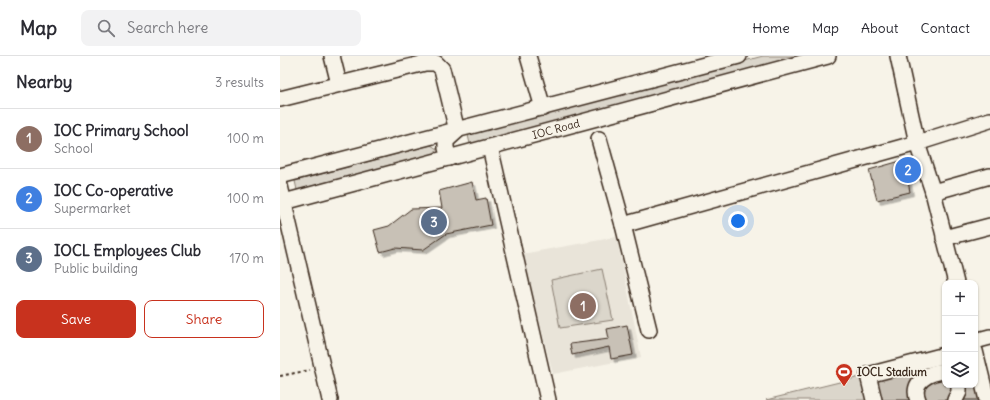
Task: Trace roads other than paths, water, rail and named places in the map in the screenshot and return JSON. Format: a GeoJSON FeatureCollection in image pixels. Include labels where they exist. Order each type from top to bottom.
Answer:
{"type":"FeatureCollection","features":[{"type":"Feature","properties":{"kind":"street"},"geometry":{"type":"LineString","coordinates":[[332,56],[339,84]]}},
{"type":"Feature","properties":{"kind":"street"},"geometry":{"type":"LineString","coordinates":[[528,56],[543,108]]}},
{"type":"Feature","properties":{"kind":"street"},"geometry":{"type":"LineString","coordinates":[[280,176],[457,131],[739,56]]}},
{"type":"Feature","properties":{"kind":"street","name":"IOC Road"},"geometry":{"type":"LineString","coordinates":[[284,202],[828,56]]}},
{"type":"Feature","properties":{"kind":"street"},"geometry":{"type":"LineString","coordinates":[[898,56],[917,143],[933,192],[955,280]]}},
{"type":"Feature","properties":{"kind":"street"},"geometry":{"type":"LineString","coordinates":[[280,99],[425,63],[436,62],[442,69],[457,131]]}},
{"type":"Feature","properties":{"kind":"street"},"geometry":{"type":"LineString","coordinates":[[623,225],[917,143],[990,120]]}},
{"type":"Feature","properties":{"kind":"street"},"geometry":{"type":"LineString","coordinates":[[448,158],[446,141],[457,131]]}},
{"type":"Feature","properties":{"kind":"street"},"geometry":{"type":"LineString","coordinates":[[599,139],[623,225],[649,330]]}},
{"type":"Feature","properties":{"kind":"street"},"geometry":{"type":"LineString","coordinates":[[490,147],[544,399]]}},
{"type":"Feature","properties":{"kind":"street"},"geometry":{"type":"LineString","coordinates":[[933,192],[990,176]]}},
{"type":"Feature","properties":{"kind":"street"},"geometry":{"type":"LineString","coordinates":[[280,186],[330,400]]}},
{"type":"Feature","properties":{"kind":"street"},"geometry":{"type":"LineString","coordinates":[[944,238],[990,226]]}},
{"type":"Feature","properties":{"kind":"street"},"geometry":{"type":"LineString","coordinates":[[978,340],[990,337]]}},
{"type":"Feature","properties":{"kind":"street"},"geometry":{"type":"LineString","coordinates":[[874,400],[868,374],[942,356]]}},
{"type":"Feature","properties":{"kind":"street"},"geometry":{"type":"LineString","coordinates":[[918,400],[916,390],[919,382],[924,377],[932,373],[942,371]]}},
{"type":"Feature","properties":{"kind":"street"},"geometry":{"type":"LineString","coordinates":[[978,375],[987,394]]}},
{"type":"Feature","properties":{"kind":"street"},"geometry":{"type":"LineString","coordinates":[[955,400],[959,392],[959,388]]}},
{"type":"Feature","properties":{"kind":"place","name":"IOC Co-operative"},"geometry":{"type":"Point","coordinates":[908,170]}},
{"type":"Feature","properties":{"kind":"place","name":"IOCL Employees Club"},"geometry":{"type":"Point","coordinates":[434,222]}},
{"type":"Feature","properties":{"kind":"place","name":"IOC Primary School"},"geometry":{"type":"Point","coordinates":[583,306]}},
{"type":"Feature","properties":{"kind":"place","name":"IOCL Stadium"},"geometry":{"type":"Point","coordinates":[844,387]}}]}
